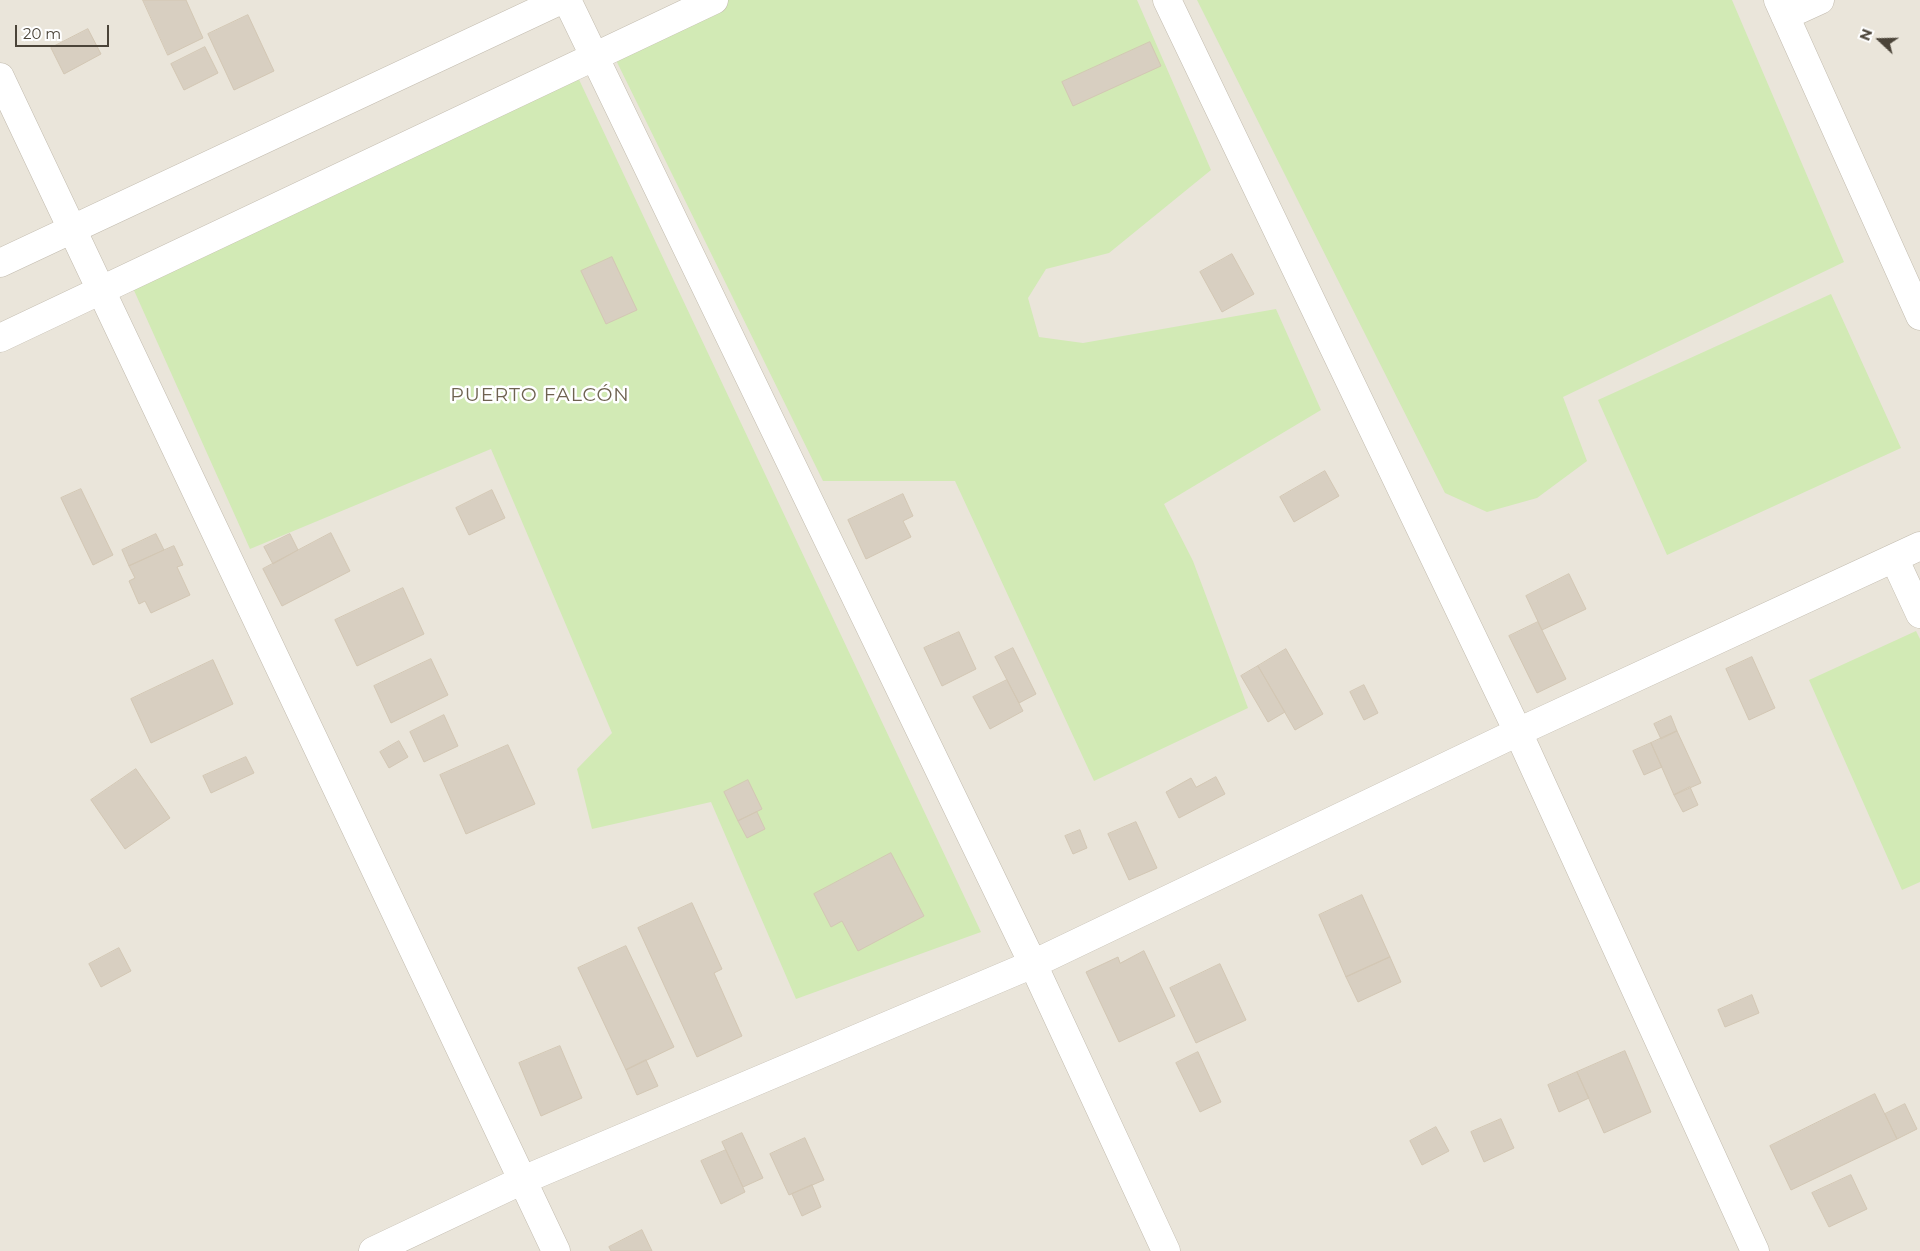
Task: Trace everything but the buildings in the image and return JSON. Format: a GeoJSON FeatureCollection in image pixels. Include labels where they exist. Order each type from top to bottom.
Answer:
{"type":"FeatureCollection","features":[{"type":"Feature","properties":{"kind":"street"},"geometry":{"type":"LineString","coordinates":[[0,263],[561,0]]}},
{"type":"Feature","properties":{"kind":"street"},"geometry":{"type":"LineString","coordinates":[[567,0],[596,56],[1033,964],[1166,1251]]}},
{"type":"Feature","properties":{"kind":"street"},"geometry":{"type":"LineString","coordinates":[[0,338],[714,0]]}},
{"type":"Feature","properties":{"kind":"street"},"geometry":{"type":"LineString","coordinates":[[1167,0],[1518,732],[1755,1251]]}},
{"type":"Feature","properties":{"kind":"street"},"geometry":{"type":"LineString","coordinates":[[1820,0],[1782,8],[1920,316]]}},
{"type":"Feature","properties":{"kind":"street"},"geometry":{"type":"LineString","coordinates":[[0,77],[556,1251]]}},
{"type":"Feature","properties":{"kind":"street"},"geometry":{"type":"LineString","coordinates":[[372,1251],[523,1180],[1033,964],[1518,732],[1920,546]]}},
{"type":"Feature","properties":{"kind":"street"},"geometry":{"type":"LineString","coordinates":[[1894,558],[1920,614]]}},
{"type":"Feature","properties":{"kind":"shaded area","name":"PUERTO FALCÓN"},"geometry":{"type":"Polygon","coordinates":[[[0,0],[1920,0],[1920,1251],[0,1251],[0,0]]]}},
{"type":"Feature","properties":{"kind":"green space"},"geometry":{"type":"Polygon","coordinates":[[[723,0],[1137,0],[1211,170],[1109,253],[1046,269],[1028,298],[1039,337],[1083,343],[1276,309],[1321,410],[1164,504],[1193,561],[1248,708],[1094,781],[955,481],[823,481],[612,52],[723,0]]]}},
{"type":"Feature","properties":{"kind":"green space"},"geometry":{"type":"Polygon","coordinates":[[[1197,0],[1732,0],[1844,262],[1563,397],[1587,461],[1537,498],[1487,512],[1445,493],[1197,0]]]}},
{"type":"Feature","properties":{"kind":"green space"},"geometry":{"type":"Polygon","coordinates":[[[574,69],[981,932],[796,999],[711,802],[592,829],[577,769],[612,733],[491,449],[250,549],[128,277],[574,69]]]}},
{"type":"Feature","properties":{"kind":"green space"},"geometry":{"type":"Polygon","coordinates":[[[1831,294],[1901,448],[1667,555],[1598,400],[1831,294]]]}},
{"type":"Feature","properties":{"kind":"green space"},"geometry":{"type":"Polygon","coordinates":[[[1916,631],[1920,639],[1920,882],[1902,890],[1809,680],[1916,631]]]}},
{"type":"Feature","properties":{"kind":"district","name":"PUERTO FALCÓN"},"geometry":{"type":"Point","coordinates":[540,395]}}]}
